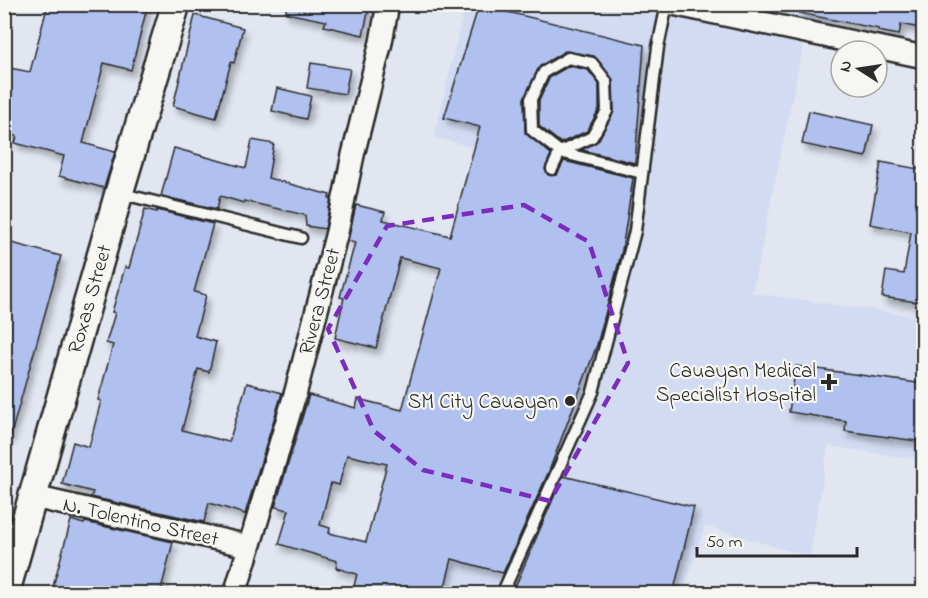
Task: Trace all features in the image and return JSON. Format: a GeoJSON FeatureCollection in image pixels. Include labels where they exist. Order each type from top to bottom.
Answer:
{"type":"FeatureCollection","features":[{"type":"Feature","properties":{"kind":"street","name":"Roxas Street"},"geometry":{"type":"LineString","coordinates":[[5,594],[119,193],[176,4]]}},
{"type":"Feature","properties":{"kind":"street","name":"Rivera Street"},"geometry":{"type":"LineString","coordinates":[[235,594],[296,391],[335,242],[388,4]]}},
{"type":"Feature","properties":{"kind":"street"},"geometry":{"type":"LineString","coordinates":[[673,4],[924,57]]}},
{"type":"Feature","properties":{"kind":"street","name":"N. Tolentino Street"},"geometry":{"type":"LineString","coordinates":[[34,497],[248,546]]}},
{"type":"Feature","properties":{"kind":"lane"},"geometry":{"type":"LineString","coordinates":[[502,594],[593,392],[635,231],[658,48],[667,4]]}},
{"type":"Feature","properties":{"kind":"lane"},"geometry":{"type":"LineString","coordinates":[[552,169],[560,152],[592,137],[607,111],[606,81],[592,63],[568,58],[544,72],[531,99],[532,130],[560,152],[642,173]]}},
{"type":"Feature","properties":{"kind":"lane"},"geometry":{"type":"LineString","coordinates":[[119,193],[301,238]]}},
{"type":"Feature","properties":{"kind":"highlighted area"},"geometry":{"type":"Polygon","coordinates":[[[524,205],[589,242],[628,363],[550,501],[423,470],[374,431],[328,329],[387,226],[524,205]]]}},
{"type":"Feature","properties":{"kind":"shaded area","name":"SM City Cauayan"},"geometry":{"type":"Polygon","coordinates":[[[465,5],[623,5],[804,41],[752,293],[923,317],[923,460],[828,446],[810,557],[705,526],[683,593],[357,594],[480,149],[434,137],[465,5]]]}},
{"type":"Feature","properties":{"kind":"shaded area"},"geometry":{"type":"Polygon","coordinates":[[[744,5],[837,5],[834,26],[744,5]]]}},
{"type":"Feature","properties":{"kind":"building"},"geometry":{"type":"Polygon","coordinates":[[[48,4],[148,4],[131,70],[104,63],[83,143],[115,152],[104,188],[59,176],[64,156],[15,143],[17,136],[4,134],[4,67],[30,72],[48,4]]]}},
{"type":"Feature","properties":{"kind":"building"},"geometry":{"type":"Polygon","coordinates":[[[286,4],[370,4],[363,35],[324,26],[326,21],[286,13],[286,4]]]}},
{"type":"Feature","properties":{"kind":"building"},"geometry":{"type":"Polygon","coordinates":[[[799,4],[924,4],[924,29],[901,24],[899,35],[878,31],[879,29],[799,13],[799,4]]]}},
{"type":"Feature","properties":{"kind":"building"},"geometry":{"type":"Polygon","coordinates":[[[479,5],[644,45],[635,163],[582,150],[598,141],[614,111],[613,80],[594,56],[565,51],[540,66],[524,99],[525,133],[551,154],[545,169],[548,175],[557,175],[564,161],[633,178],[622,250],[597,345],[549,471],[503,573],[452,559],[443,594],[352,594],[357,574],[336,568],[337,561],[279,544],[289,510],[275,507],[309,395],[356,408],[358,399],[402,410],[441,268],[400,258],[376,348],[335,338],[344,298],[340,297],[355,243],[348,241],[356,205],[385,212],[383,220],[450,236],[480,127],[444,118],[479,5]],[[347,455],[339,485],[331,483],[320,525],[330,528],[329,533],[366,542],[387,464],[347,455]]]}},
{"type":"Feature","properties":{"kind":"building"},"geometry":{"type":"Polygon","coordinates":[[[195,15],[243,28],[216,118],[173,106],[195,15]]]}},
{"type":"Feature","properties":{"kind":"building"},"geometry":{"type":"Polygon","coordinates":[[[311,63],[350,69],[345,94],[307,88],[311,63]]]}},
{"type":"Feature","properties":{"kind":"building"},"geometry":{"type":"Polygon","coordinates":[[[569,66],[588,70],[599,84],[599,109],[587,131],[561,143],[539,126],[539,101],[550,77],[569,66]]]}},
{"type":"Feature","properties":{"kind":"building"},"geometry":{"type":"Polygon","coordinates":[[[277,88],[311,96],[306,119],[272,111],[277,88]]]}},
{"type":"Feature","properties":{"kind":"building"},"geometry":{"type":"Polygon","coordinates":[[[809,111],[873,125],[866,157],[802,144],[809,111]]]}},
{"type":"Feature","properties":{"kind":"building"},"geometry":{"type":"Polygon","coordinates":[[[252,140],[274,144],[268,178],[330,195],[325,229],[306,226],[305,215],[220,196],[217,209],[161,196],[174,148],[246,168],[252,140]]]}},
{"type":"Feature","properties":{"kind":"building"},"geometry":{"type":"Polygon","coordinates":[[[881,162],[924,170],[924,303],[882,297],[886,271],[904,274],[911,232],[870,224],[881,162]]]}},
{"type":"Feature","properties":{"kind":"building"},"geometry":{"type":"Polygon","coordinates":[[[145,209],[213,224],[194,292],[206,295],[195,336],[216,342],[209,372],[198,369],[182,430],[229,442],[247,383],[282,393],[245,514],[209,503],[204,522],[91,497],[93,492],[62,484],[73,442],[89,447],[101,401],[98,400],[113,345],[106,343],[115,313],[112,312],[125,267],[129,268],[145,209]]]}},
{"type":"Feature","properties":{"kind":"building"},"geometry":{"type":"Polygon","coordinates":[[[8,242],[61,256],[10,438],[4,437],[4,253],[8,242]]]}},
{"type":"Feature","properties":{"kind":"building"},"geometry":{"type":"Polygon","coordinates":[[[796,366],[924,384],[924,442],[845,431],[846,421],[789,412],[796,366]]]}},
{"type":"Feature","properties":{"kind":"building"},"geometry":{"type":"Polygon","coordinates":[[[563,476],[694,507],[673,594],[512,594],[563,476]]]}},
{"type":"Feature","properties":{"kind":"building"},"geometry":{"type":"Polygon","coordinates":[[[71,520],[173,542],[160,594],[51,594],[71,520]]]}},
{"type":"Feature","properties":{"kind":"place","name":"Cauayan Medical Specialist Hospital"},"geometry":{"type":"Point","coordinates":[829,382]}},
{"type":"Feature","properties":{"kind":"place","name":"SM City Cauayan"},"geometry":{"type":"Point","coordinates":[570,401]}}]}
